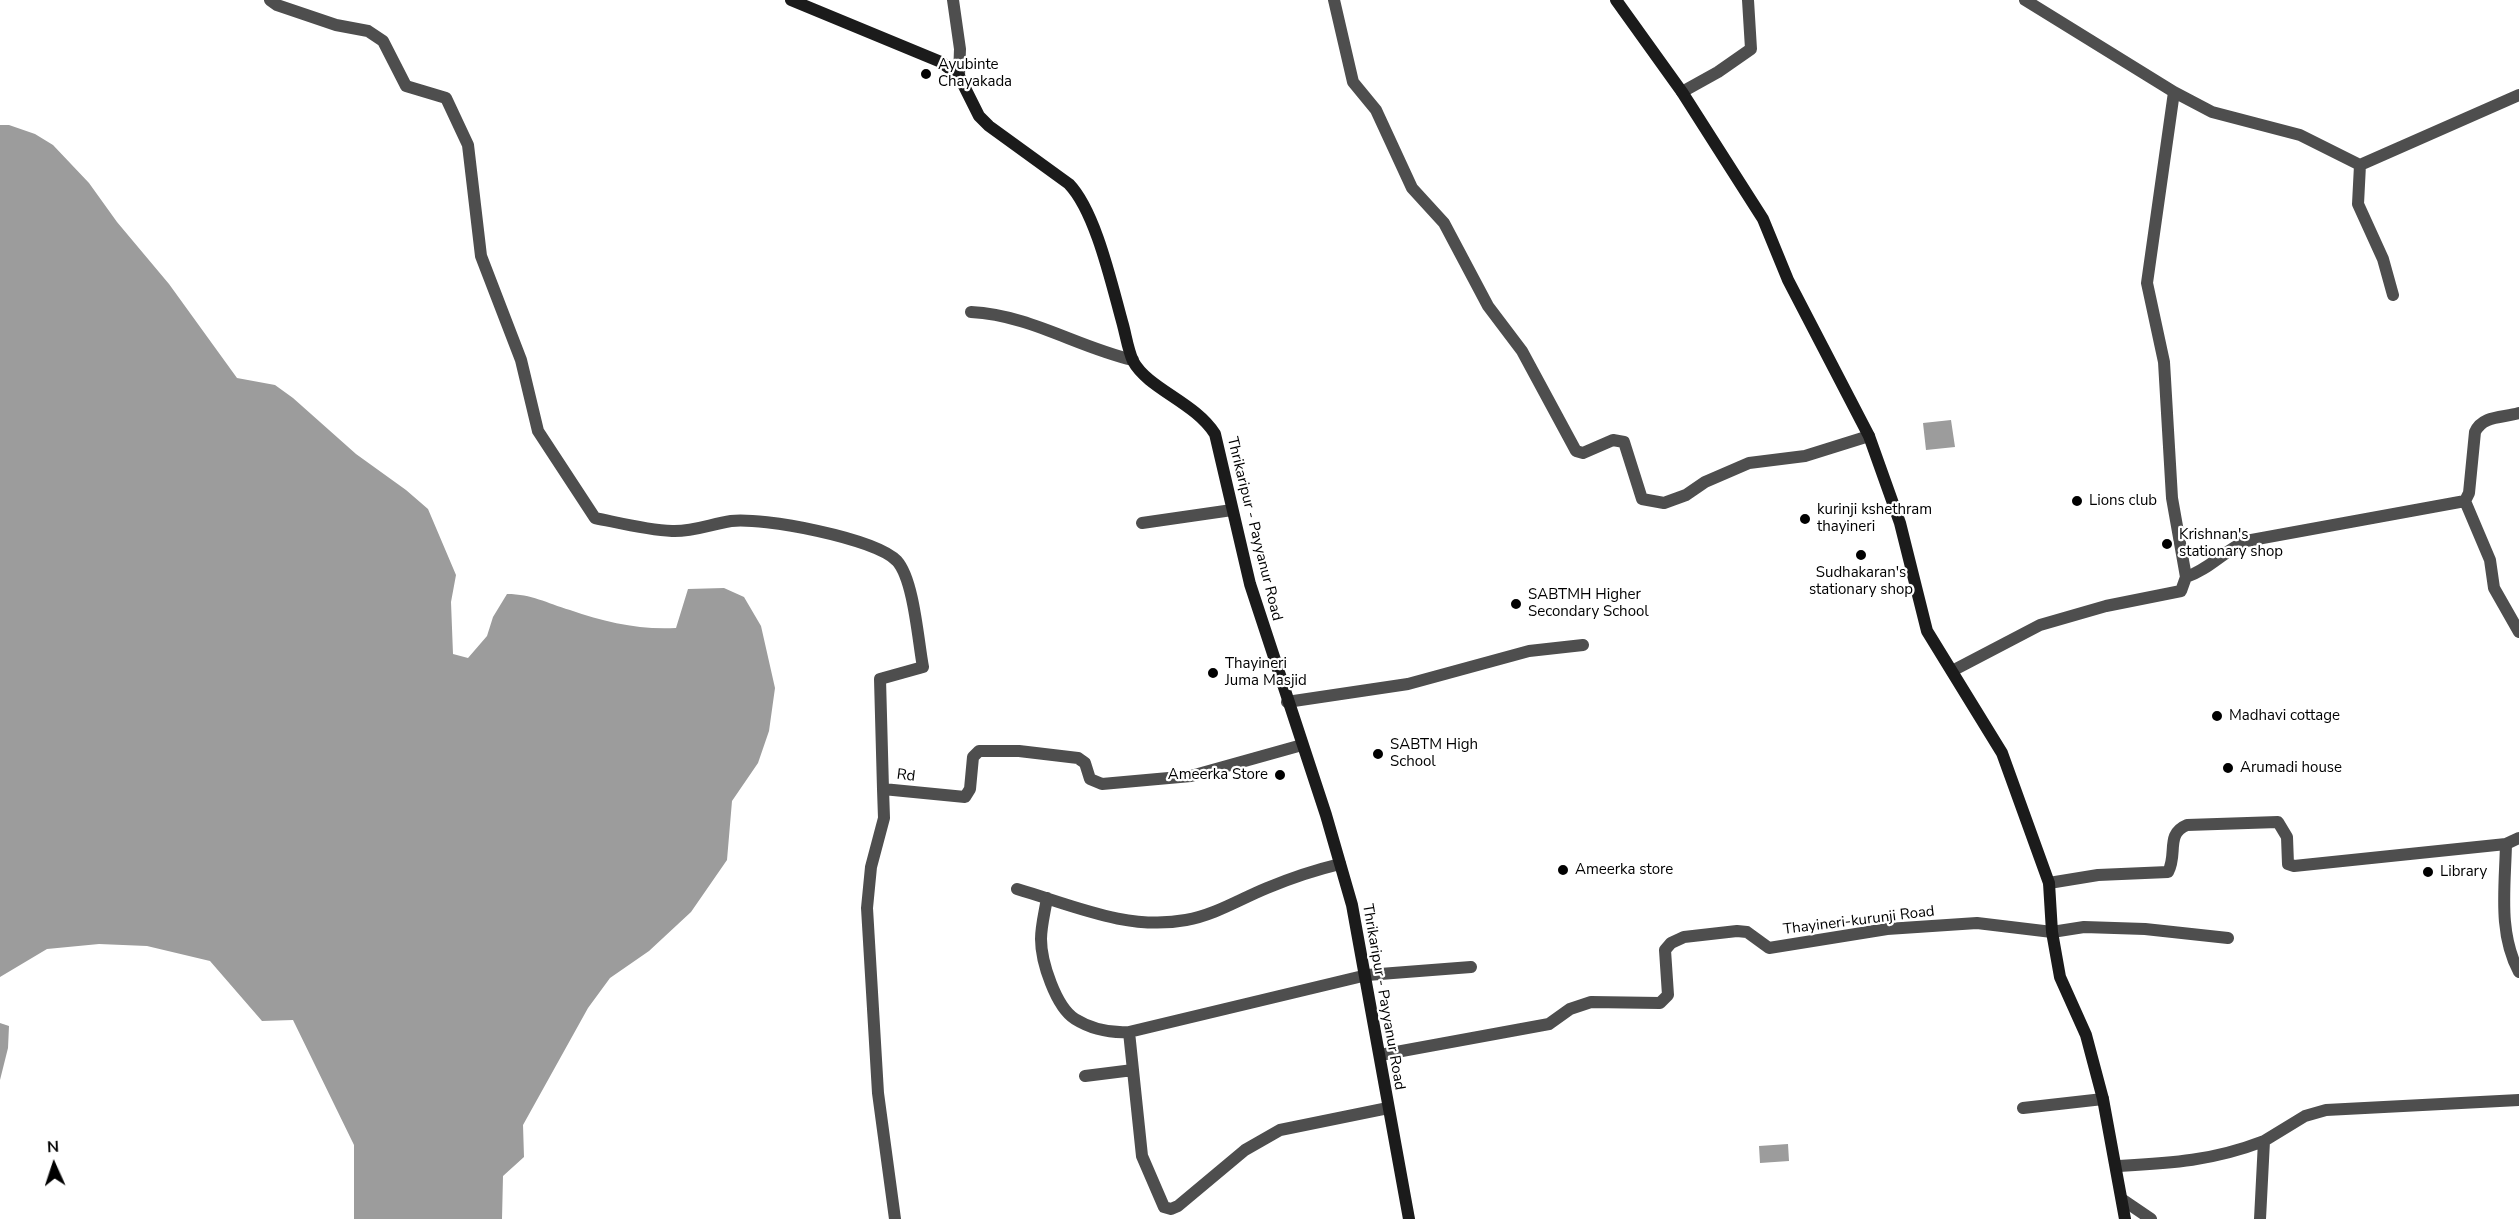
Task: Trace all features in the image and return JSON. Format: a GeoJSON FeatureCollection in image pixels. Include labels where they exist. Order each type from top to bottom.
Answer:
{"type":"FeatureCollection","features":[{"type":"Feature","properties":{"kind":"main road"},"geometry":{"type":"LineString","coordinates":[[791,0],[941,63],[959,76]]}},
{"type":"Feature","properties":{"kind":"main road"},"geometry":{"type":"LineString","coordinates":[[1616,0],[1682,92],[1763,219],[1788,280],[1869,436],[1900,523],[1927,631],[2001,753],[2049,883],[2052,932],[2060,976],[2086,1035],[2103,1099],[2125,1219]]}},
{"type":"Feature","properties":{"kind":"main road","name":"Thrikaripur - Payyanur Road"},"geometry":{"type":"LineString","coordinates":[[959,76],[979,116],[988,126],[1069,184],[1079,195],[1105,262],[1133,360],[1152,380],[1206,420],[1215,434],[1250,584],[1287,702],[1326,814],[1340,864],[1366,975],[1409,1219]]}},
{"type":"Feature","properties":{"kind":"street"},"geometry":{"type":"LineString","coordinates":[[270,0],[277,5],[336,25],[368,31],[382,41],[406,86],[446,98],[468,145],[481,256],[521,360],[538,431],[596,518],[670,531],[688,531],[733,521],[814,528],[871,546],[898,562],[907,582],[923,667],[880,679],[883,789]]}},
{"type":"Feature","properties":{"kind":"street"},"geometry":{"type":"LineString","coordinates":[[953,0],[960,49],[959,76]]}},
{"type":"Feature","properties":{"kind":"street"},"geometry":{"type":"LineString","coordinates":[[1334,0],[1353,82],[1376,110],[1412,188],[1444,224],[1488,306],[1522,351],[1576,451],[1583,453],[1613,440],[1624,442],[1642,499],[1664,503],[1686,495],[1705,482],[1749,463],[1805,456],[1869,436]]}},
{"type":"Feature","properties":{"kind":"street"},"geometry":{"type":"LineString","coordinates":[[1682,92],[1718,72],[1751,49],[1748,0]]}},
{"type":"Feature","properties":{"kind":"street"},"geometry":{"type":"LineString","coordinates":[[2025,0],[2174,92],[2212,112],[2300,135],[2360,165]]}},
{"type":"Feature","properties":{"kind":"street"},"geometry":{"type":"LineString","coordinates":[[1952,671],[2040,625],[2106,606],[2181,591],[2186,577],[2172,498],[2164,362],[2147,283],[2174,92]]}},
{"type":"Feature","properties":{"kind":"street"},"geometry":{"type":"LineString","coordinates":[[2360,165],[2519,95]]}},
{"type":"Feature","properties":{"kind":"street"},"geometry":{"type":"LineString","coordinates":[[2360,165],[2358,204],[2383,259],[2393,296]]}},
{"type":"Feature","properties":{"kind":"street"},"geometry":{"type":"LineString","coordinates":[[971,312],[997,313],[1042,326],[1085,347],[1133,360]]}},
{"type":"Feature","properties":{"kind":"street"},"geometry":{"type":"LineString","coordinates":[[2519,413],[2493,418],[2479,424],[2475,432],[2469,493],[2465,501],[2490,560],[2494,588],[2519,632]]}},
{"type":"Feature","properties":{"kind":"street"},"geometry":{"type":"LineString","coordinates":[[2186,577],[2198,573],[2218,556],[2246,542],[2465,501]]}},
{"type":"Feature","properties":{"kind":"street"},"geometry":{"type":"LineString","coordinates":[[1142,523],[1232,510]]}},
{"type":"Feature","properties":{"kind":"street"},"geometry":{"type":"LineString","coordinates":[[1287,702],[1408,684],[1529,651],[1583,645]]}},
{"type":"Feature","properties":{"kind":"street","name":"Rd"},"geometry":{"type":"LineString","coordinates":[[896,1219],[878,1093],[867,908],[871,867],[884,818],[883,789],[965,796],[970,789],[973,757],[980,751],[1019,751],[1078,758],[1085,763],[1090,779],[1102,784],[1191,776],[1302,745]]}},
{"type":"Feature","properties":{"kind":"street"},"geometry":{"type":"LineString","coordinates":[[2049,883],[2098,875],[2168,872],[2172,865],[2175,835],[2178,829],[2187,825],[2278,822],[2287,837],[2288,864],[2294,866],[2506,844],[2519,838]]}},
{"type":"Feature","properties":{"kind":"street"},"geometry":{"type":"LineString","coordinates":[[2506,844],[2504,929],[2510,956],[2519,972]]}},
{"type":"Feature","properties":{"kind":"street"},"geometry":{"type":"LineString","coordinates":[[1017,889],[1089,913],[1124,920],[1157,922],[1186,920],[1233,904],[1295,877],[1340,864]]}},
{"type":"Feature","properties":{"kind":"street"},"geometry":{"type":"LineString","coordinates":[[1047,898],[1041,938],[1046,974],[1074,1019],[1110,1033],[1129,1032],[1366,975],[1471,967]]}},
{"type":"Feature","properties":{"kind":"street","name":"Thayineri-kurunji Road"},"geometry":{"type":"LineString","coordinates":[[1380,1055],[1549,1024],[1570,1010],[1591,1002],[1660,1003],[1668,995],[1665,950],[1671,943],[1684,937],[1747,932],[1769,948],[1887,929],[1977,923],[2052,932]]}},
{"type":"Feature","properties":{"kind":"street"},"geometry":{"type":"LineString","coordinates":[[2052,932],[2084,927],[2145,929],[2228,938]]}},
{"type":"Feature","properties":{"kind":"street"},"geometry":{"type":"LineString","coordinates":[[1129,1032],[1142,1156],[1164,1207],[1171,1209],[1245,1150],[1280,1130],[1388,1108]]}},
{"type":"Feature","properties":{"kind":"street"},"geometry":{"type":"LineString","coordinates":[[1085,1076],[1133,1070]]}},
{"type":"Feature","properties":{"kind":"street"},"geometry":{"type":"LineString","coordinates":[[2023,1108],[2103,1099]]}},
{"type":"Feature","properties":{"kind":"street"},"geometry":{"type":"LineString","coordinates":[[2117,1166],[2174,1163],[2228,1155],[2264,1141],[2305,1116],[2326,1110],[2519,1100]]}},
{"type":"Feature","properties":{"kind":"street"},"geometry":{"type":"LineString","coordinates":[[2260,1219],[2264,1141]]}},
{"type":"Feature","properties":{"kind":"street"},"geometry":{"type":"LineString","coordinates":[[2123,1200],[2151,1219]]}},
{"type":"Feature","properties":{"kind":"shaded area"},"geometry":{"type":"Polygon","coordinates":[[[0,125],[9,125],[35,134],[53,145],[89,183],[117,222],[169,284],[237,378],[275,385],[356,454],[428,509],[456,575],[451,602],[453,654],[468,658],[487,636],[493,617],[507,594],[532,597],[622,624],[648,628],[676,628],[688,589],[724,588],[744,597],[761,626],[775,688],[769,731],[758,763],[732,801],[727,860],[691,912],[649,951],[610,978],[588,1008],[523,1125],[524,1157],[503,1176],[502,1219],[354,1219],[354,1145],[293,1020],[262,1021],[210,961],[147,946],[99,944],[47,949],[0,977],[0,125]]]}},
{"type":"Feature","properties":{"kind":"shaded area"},"geometry":{"type":"Polygon","coordinates":[[[1951,420],[1955,447],[1926,450],[1923,423],[1951,420]]]}},
{"type":"Feature","properties":{"kind":"shaded area"},"geometry":{"type":"Polygon","coordinates":[[[0,1023],[9,1026],[8,1048],[0,1080],[0,1023]]]}},
{"type":"Feature","properties":{"kind":"shaded area"},"geometry":{"type":"Polygon","coordinates":[[[1788,1144],[1789,1161],[1760,1163],[1759,1146],[1788,1144]]]}},
{"type":"Feature","properties":{"kind":"place","name":"Ayubinte Chayakada"},"geometry":{"type":"Point","coordinates":[926,74]}},
{"type":"Feature","properties":{"kind":"place","name":"Lions club"},"geometry":{"type":"Point","coordinates":[2077,501]}},
{"type":"Feature","properties":{"kind":"place","name":"kurinji kshethram thayineri"},"geometry":{"type":"Point","coordinates":[1805,519]}},
{"type":"Feature","properties":{"kind":"place","name":"Krishnan's stationary shop"},"geometry":{"type":"Point","coordinates":[2167,544]}},
{"type":"Feature","properties":{"kind":"place","name":"Sudhakaran's stationary shop"},"geometry":{"type":"Point","coordinates":[1861,555]}},
{"type":"Feature","properties":{"kind":"place","name":"SABTMH Higher Secondary School"},"geometry":{"type":"Point","coordinates":[1516,604]}},
{"type":"Feature","properties":{"kind":"place","name":"Thayineri Juma Masjid"},"geometry":{"type":"Point","coordinates":[1213,673]}},
{"type":"Feature","properties":{"kind":"place","name":"Madhavi cottage"},"geometry":{"type":"Point","coordinates":[2217,716]}},
{"type":"Feature","properties":{"kind":"place","name":"SABTM High School"},"geometry":{"type":"Point","coordinates":[1378,754]}},
{"type":"Feature","properties":{"kind":"place","name":"Arumadi house"},"geometry":{"type":"Point","coordinates":[2228,768]}},
{"type":"Feature","properties":{"kind":"place","name":"Ameerka Store"},"geometry":{"type":"Point","coordinates":[1280,775]}},
{"type":"Feature","properties":{"kind":"place","name":"Ameerka store"},"geometry":{"type":"Point","coordinates":[1563,870]}},
{"type":"Feature","properties":{"kind":"place","name":"Library"},"geometry":{"type":"Point","coordinates":[2428,872]}}]}
